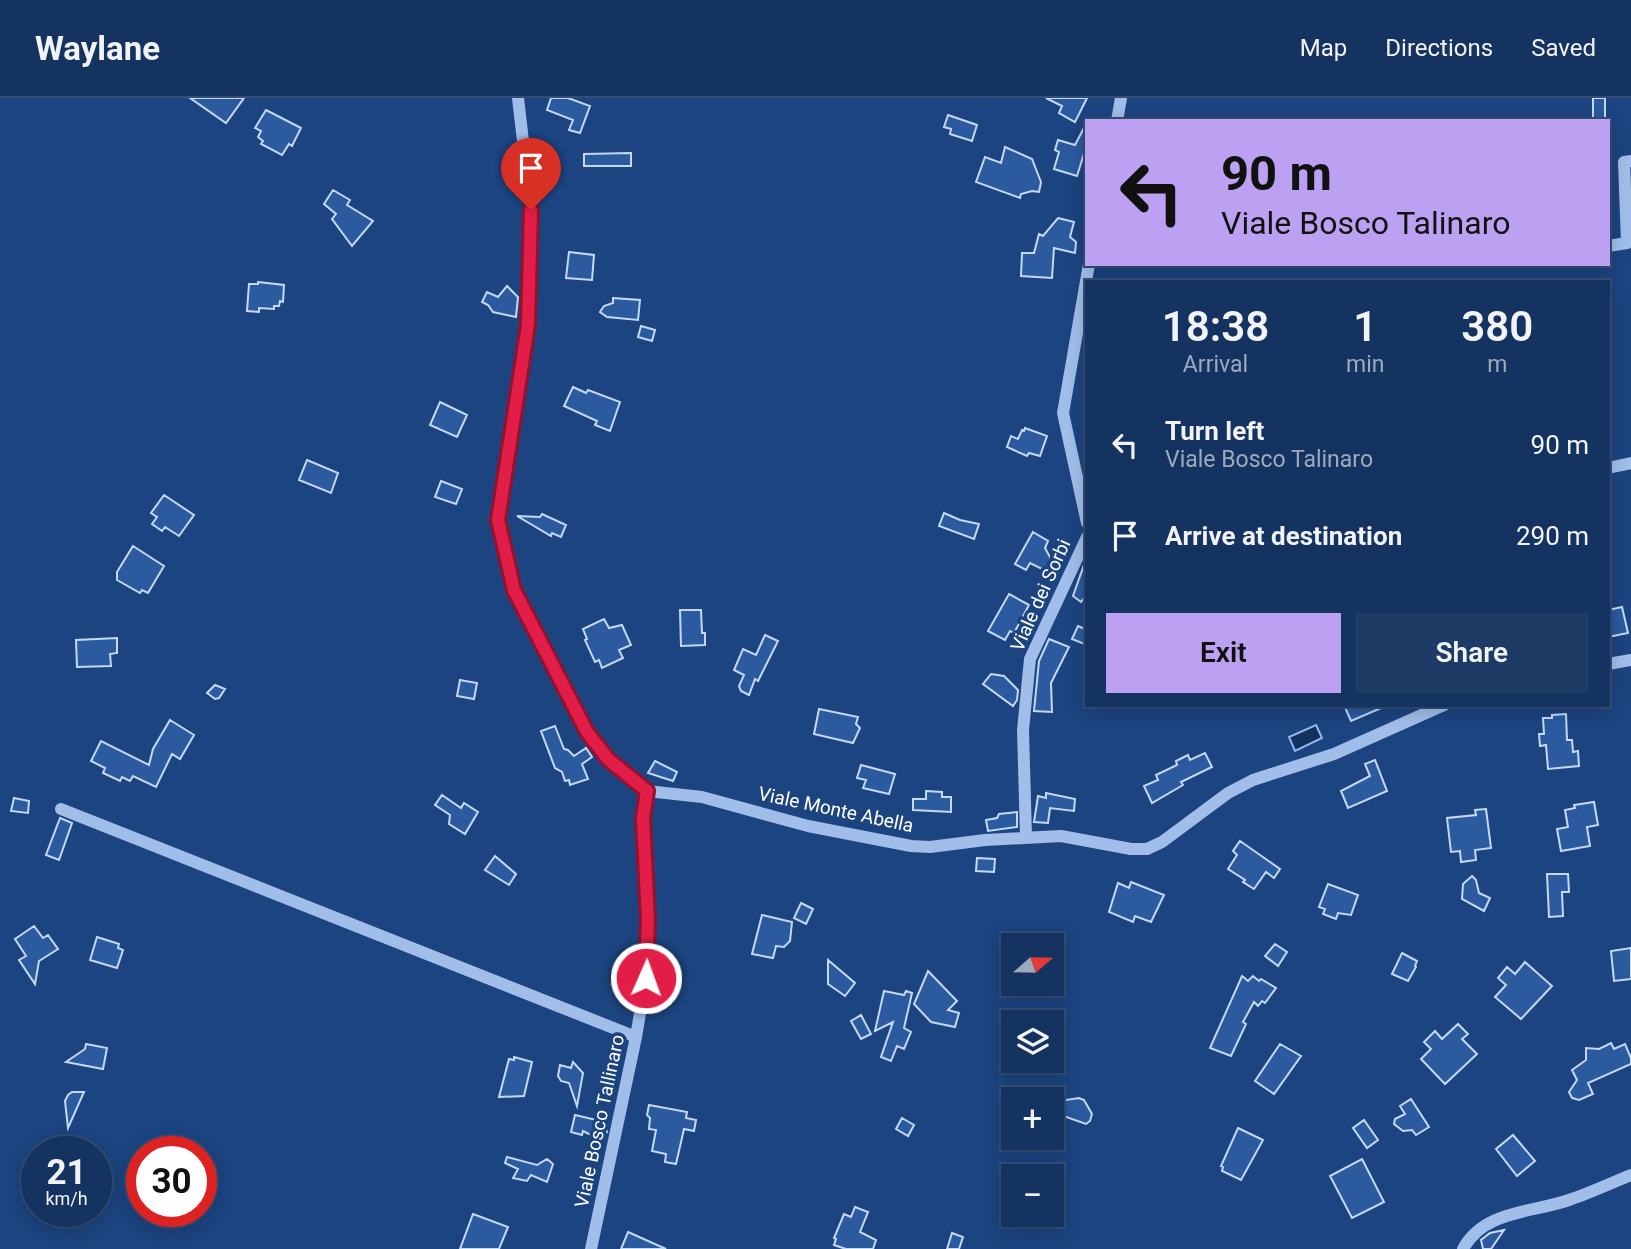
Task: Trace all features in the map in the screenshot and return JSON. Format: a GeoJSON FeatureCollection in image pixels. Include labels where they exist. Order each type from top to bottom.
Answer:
{"type":"FeatureCollection","features":[{"type":"Feature","properties":{"kind":"street"},"geometry":{"type":"LineString","coordinates":[[518,98],[531,210],[528,325],[498,520],[514,590],[587,732],[608,759],[647,791]]}},
{"type":"Feature","properties":{"kind":"street"},"geometry":{"type":"LineString","coordinates":[[1117,119],[1121,98]]}},
{"type":"Feature","properties":{"kind":"street"},"geometry":{"type":"LineString","coordinates":[[1610,246],[1627,243],[1624,162],[1631,161]]}},
{"type":"Feature","properties":{"kind":"street","name":"Viale dei Sorbi"},"geometry":{"type":"LineString","coordinates":[[1085,282],[1063,413],[1085,514]]}},
{"type":"Feature","properties":{"kind":"street"},"geometry":{"type":"LineString","coordinates":[[1610,468],[1631,463]]}},
{"type":"Feature","properties":{"kind":"street","name":"Viale dei Sorbi"},"geometry":{"type":"LineString","coordinates":[[1026,837],[1023,730],[1030,659],[1085,541]]}},
{"type":"Feature","properties":{"kind":"street"},"geometry":{"type":"LineString","coordinates":[[1610,664],[1631,660]]}},
{"type":"Feature","properties":{"kind":"street","name":"Viale Monte Abella"},"geometry":{"type":"LineString","coordinates":[[647,791],[702,797],[808,826],[911,846],[930,847],[1061,836],[1131,849],[1147,849],[1162,842],[1228,793],[1253,780],[1334,754],[1440,707]]}},
{"type":"Feature","properties":{"kind":"street","name":"Viale Bosco Tallinaro"},"geometry":{"type":"LineString","coordinates":[[591,1249],[646,978],[648,919],[643,818],[647,791]]}},
{"type":"Feature","properties":{"kind":"street"},"geometry":{"type":"LineString","coordinates":[[61,809],[636,1037]]}},
{"type":"Feature","properties":{"kind":"street"},"geometry":{"type":"LineString","coordinates":[[1463,1249],[1468,1239],[1491,1220],[1568,1201],[1631,1175]]}},
{"type":"Feature","properties":{"kind":"water"},"geometry":{"type":"Polygon","coordinates":[[[1316,725],[1322,738],[1295,751],[1289,737],[1316,725]]]}},
{"type":"Feature","properties":{"kind":"building"},"geometry":{"type":"Polygon","coordinates":[[[190,98],[244,98],[226,123],[190,98]]]}},
{"type":"Feature","properties":{"kind":"building"},"geometry":{"type":"Polygon","coordinates":[[[551,98],[568,98],[590,106],[580,133],[569,130],[573,120],[547,110],[551,98]]]}},
{"type":"Feature","properties":{"kind":"building"},"geometry":{"type":"Polygon","coordinates":[[[1046,98],[1087,98],[1075,122],[1059,113],[1062,106],[1046,98]]]}},
{"type":"Feature","properties":{"kind":"building"},"geometry":{"type":"Polygon","coordinates":[[[1593,98],[1605,98],[1605,119],[1593,119],[1593,98]]]}},
{"type":"Feature","properties":{"kind":"building"},"geometry":{"type":"Polygon","coordinates":[[[266,110],[301,128],[292,146],[289,144],[282,155],[261,144],[263,141],[258,137],[261,131],[255,128],[266,110]]]}},
{"type":"Feature","properties":{"kind":"building"},"geometry":{"type":"Polygon","coordinates":[[[948,115],[977,125],[972,141],[950,134],[951,129],[944,127],[948,115]]]}},
{"type":"Feature","properties":{"kind":"building"},"geometry":{"type":"Polygon","coordinates":[[[1085,126],[1085,150],[1077,176],[1054,169],[1059,152],[1055,150],[1058,140],[1075,145],[1085,126]]]}},
{"type":"Feature","properties":{"kind":"building"},"geometry":{"type":"Polygon","coordinates":[[[1005,147],[1032,159],[1041,182],[1039,192],[1021,194],[1020,198],[976,182],[985,157],[1001,163],[1005,147]]]}},
{"type":"Feature","properties":{"kind":"building"},"geometry":{"type":"Polygon","coordinates":[[[631,153],[631,166],[584,166],[584,154],[631,153]]]}},
{"type":"Feature","properties":{"kind":"building"},"geometry":{"type":"Polygon","coordinates":[[[333,190],[350,200],[347,205],[373,221],[352,246],[332,219],[336,214],[324,204],[333,190]]]}},
{"type":"Feature","properties":{"kind":"building"},"geometry":{"type":"Polygon","coordinates":[[[1058,218],[1074,222],[1070,237],[1076,242],[1075,253],[1054,248],[1052,278],[1021,276],[1022,253],[1034,253],[1039,234],[1043,236],[1058,218]]]}},
{"type":"Feature","properties":{"kind":"building"},"geometry":{"type":"Polygon","coordinates":[[[569,252],[594,255],[592,280],[566,278],[569,252]]]}},
{"type":"Feature","properties":{"kind":"building"},"geometry":{"type":"Polygon","coordinates":[[[258,282],[284,285],[283,302],[280,301],[279,306],[274,306],[274,309],[259,308],[259,312],[247,311],[249,284],[258,282]]]}},
{"type":"Feature","properties":{"kind":"building"},"geometry":{"type":"Polygon","coordinates":[[[507,286],[518,297],[516,317],[493,312],[482,302],[487,292],[498,297],[507,286]]]}},
{"type":"Feature","properties":{"kind":"building"},"geometry":{"type":"Polygon","coordinates":[[[613,298],[640,300],[638,320],[607,317],[600,312],[604,306],[613,303],[613,298]]]}},
{"type":"Feature","properties":{"kind":"building"},"geometry":{"type":"Polygon","coordinates":[[[641,326],[655,330],[652,341],[638,337],[641,326]]]}},
{"type":"Feature","properties":{"kind":"building"},"geometry":{"type":"Polygon","coordinates":[[[573,387],[620,402],[610,431],[595,425],[597,421],[564,406],[573,387]]]}},
{"type":"Feature","properties":{"kind":"building"},"geometry":{"type":"Polygon","coordinates":[[[440,402],[467,415],[457,437],[430,425],[440,402]]]}},
{"type":"Feature","properties":{"kind":"building"},"geometry":{"type":"Polygon","coordinates":[[[1025,428],[1047,436],[1040,456],[1029,453],[1027,456],[1007,447],[1011,436],[1018,439],[1025,428]]]}},
{"type":"Feature","properties":{"kind":"building"},"geometry":{"type":"Polygon","coordinates":[[[307,460],[338,473],[331,493],[299,480],[307,460]]]}},
{"type":"Feature","properties":{"kind":"building"},"geometry":{"type":"Polygon","coordinates":[[[441,481],[462,489],[456,504],[435,497],[441,481]]]}},
{"type":"Feature","properties":{"kind":"building"},"geometry":{"type":"Polygon","coordinates":[[[164,495],[194,515],[179,536],[165,527],[162,531],[152,524],[157,517],[151,513],[164,495]]]}},
{"type":"Feature","properties":{"kind":"building"},"geometry":{"type":"Polygon","coordinates":[[[944,513],[979,524],[974,539],[939,526],[944,513]]]}},
{"type":"Feature","properties":{"kind":"building"},"geometry":{"type":"Polygon","coordinates":[[[542,514],[566,525],[561,537],[552,533],[551,536],[517,516],[540,517],[542,514]]]}},
{"type":"Feature","properties":{"kind":"building"},"geometry":{"type":"Polygon","coordinates":[[[1033,532],[1048,541],[1045,548],[1051,559],[1046,571],[1030,563],[1026,570],[1015,564],[1033,532]]]}},
{"type":"Feature","properties":{"kind":"building"},"geometry":{"type":"Polygon","coordinates":[[[133,546],[164,566],[148,593],[142,590],[140,593],[117,580],[117,572],[133,546]]]}},
{"type":"Feature","properties":{"kind":"building"},"geometry":{"type":"Polygon","coordinates":[[[1085,562],[1085,597],[1081,602],[1073,596],[1085,562]]]}},
{"type":"Feature","properties":{"kind":"building"},"geometry":{"type":"Polygon","coordinates":[[[1009,594],[1029,605],[1014,633],[1010,631],[1005,640],[988,631],[1009,594]]]}},
{"type":"Feature","properties":{"kind":"building"},"geometry":{"type":"Polygon","coordinates":[[[1622,607],[1628,633],[1610,637],[1610,610],[1622,607]]]}},
{"type":"Feature","properties":{"kind":"building"},"geometry":{"type":"Polygon","coordinates":[[[680,610],[701,610],[705,645],[681,646],[680,610]]]}},
{"type":"Feature","properties":{"kind":"building"},"geometry":{"type":"Polygon","coordinates":[[[604,619],[609,628],[622,625],[631,645],[619,650],[623,658],[602,668],[599,660],[595,662],[583,629],[604,619]]]}},
{"type":"Feature","properties":{"kind":"building"},"geometry":{"type":"Polygon","coordinates":[[[1078,626],[1085,629],[1085,644],[1072,639],[1078,626]]]}},
{"type":"Feature","properties":{"kind":"building"},"geometry":{"type":"Polygon","coordinates":[[[765,635],[778,641],[758,681],[755,679],[749,695],[741,691],[739,686],[744,675],[734,670],[743,649],[756,655],[765,635]]]}},
{"type":"Feature","properties":{"kind":"building"},"geometry":{"type":"Polygon","coordinates":[[[117,638],[117,653],[110,654],[111,666],[77,667],[76,640],[117,638]]]}},
{"type":"Feature","properties":{"kind":"building"},"geometry":{"type":"Polygon","coordinates":[[[1049,639],[1069,647],[1051,683],[1052,712],[1034,711],[1039,661],[1049,639]]]}},
{"type":"Feature","properties":{"kind":"building"},"geometry":{"type":"Polygon","coordinates":[[[991,674],[1004,676],[1018,690],[1013,706],[983,684],[991,674]]]}},
{"type":"Feature","properties":{"kind":"building"},"geometry":{"type":"Polygon","coordinates":[[[460,680],[477,683],[474,699],[457,696],[460,680]]]}},
{"type":"Feature","properties":{"kind":"building"},"geometry":{"type":"Polygon","coordinates":[[[215,685],[225,689],[219,698],[215,699],[207,693],[215,685]]]}},
{"type":"Feature","properties":{"kind":"building"},"geometry":{"type":"Polygon","coordinates":[[[1345,707],[1383,707],[1351,721],[1345,707]]]}},
{"type":"Feature","properties":{"kind":"building"},"geometry":{"type":"Polygon","coordinates":[[[819,709],[858,717],[856,724],[860,728],[853,743],[814,734],[819,709]]]}},
{"type":"Feature","properties":{"kind":"building"},"geometry":{"type":"Polygon","coordinates":[[[1566,714],[1567,740],[1572,740],[1573,752],[1578,751],[1579,766],[1548,769],[1546,745],[1540,746],[1539,734],[1544,734],[1543,718],[1566,714]]]}},
{"type":"Feature","properties":{"kind":"building"},"geometry":{"type":"Polygon","coordinates":[[[170,720],[194,735],[180,759],[172,754],[156,787],[133,776],[130,781],[122,777],[120,781],[103,773],[105,768],[91,761],[101,741],[149,765],[153,749],[170,720]]]}},
{"type":"Feature","properties":{"kind":"building"},"geometry":{"type":"Polygon","coordinates":[[[555,726],[564,749],[574,756],[586,748],[592,757],[582,764],[588,779],[570,785],[569,780],[565,781],[562,772],[555,768],[541,731],[555,726]]]}},
{"type":"Feature","properties":{"kind":"building"},"geometry":{"type":"Polygon","coordinates":[[[1205,753],[1212,767],[1181,782],[1183,785],[1152,803],[1144,786],[1158,780],[1156,775],[1177,765],[1176,761],[1188,755],[1190,760],[1205,753]]]}},
{"type":"Feature","properties":{"kind":"building"},"geometry":{"type":"Polygon","coordinates":[[[1375,760],[1387,791],[1348,808],[1341,791],[1370,776],[1365,764],[1375,760]]]}},
{"type":"Feature","properties":{"kind":"building"},"geometry":{"type":"Polygon","coordinates":[[[655,761],[677,772],[673,781],[648,773],[655,761]]]}},
{"type":"Feature","properties":{"kind":"building"},"geometry":{"type":"Polygon","coordinates":[[[861,765],[895,774],[889,794],[863,788],[866,780],[857,778],[861,765]]]}},
{"type":"Feature","properties":{"kind":"building"},"geometry":{"type":"Polygon","coordinates":[[[926,791],[942,792],[942,797],[951,797],[951,812],[913,810],[913,799],[926,799],[926,791]]]}},
{"type":"Feature","properties":{"kind":"building"},"geometry":{"type":"Polygon","coordinates":[[[1046,793],[1075,799],[1074,811],[1050,808],[1048,823],[1034,822],[1038,796],[1046,798],[1046,793]]]}},
{"type":"Feature","properties":{"kind":"building"},"geometry":{"type":"Polygon","coordinates":[[[442,795],[461,808],[464,803],[478,812],[465,834],[449,824],[450,815],[435,805],[442,795]]]}},
{"type":"Feature","properties":{"kind":"building"},"geometry":{"type":"Polygon","coordinates":[[[14,798],[29,801],[28,813],[11,811],[14,798]]]}},
{"type":"Feature","properties":{"kind":"building"},"geometry":{"type":"Polygon","coordinates":[[[1594,802],[1598,825],[1587,827],[1590,846],[1561,851],[1557,829],[1568,827],[1565,810],[1575,808],[1574,805],[1594,802]]]}},
{"type":"Feature","properties":{"kind":"building"},"geometry":{"type":"Polygon","coordinates":[[[1486,809],[1491,848],[1475,850],[1476,860],[1461,862],[1460,851],[1451,852],[1447,818],[1476,815],[1475,810],[1486,809]]]}},
{"type":"Feature","properties":{"kind":"building"},"geometry":{"type":"Polygon","coordinates":[[[1017,812],[1017,827],[988,831],[986,820],[997,818],[999,814],[1017,812]]]}},
{"type":"Feature","properties":{"kind":"building"},"geometry":{"type":"Polygon","coordinates":[[[60,818],[72,823],[59,860],[46,855],[60,818]]]}},
{"type":"Feature","properties":{"kind":"building"},"geometry":{"type":"Polygon","coordinates":[[[1240,841],[1280,869],[1274,878],[1266,872],[1254,889],[1228,869],[1237,855],[1233,851],[1240,841]]]}},
{"type":"Feature","properties":{"kind":"building"},"geometry":{"type":"Polygon","coordinates":[[[495,856],[516,874],[509,885],[485,870],[495,856]]]}},
{"type":"Feature","properties":{"kind":"building"},"geometry":{"type":"Polygon","coordinates":[[[977,858],[995,859],[994,872],[976,871],[977,858]]]}},
{"type":"Feature","properties":{"kind":"building"},"geometry":{"type":"Polygon","coordinates":[[[1547,874],[1568,874],[1569,892],[1562,892],[1563,916],[1549,917],[1547,874]]]}},
{"type":"Feature","properties":{"kind":"building"},"geometry":{"type":"Polygon","coordinates":[[[1472,876],[1476,880],[1479,893],[1490,898],[1484,911],[1462,899],[1463,884],[1472,876]]]}},
{"type":"Feature","properties":{"kind":"building"},"geometry":{"type":"Polygon","coordinates":[[[1131,882],[1164,895],[1151,922],[1135,916],[1133,922],[1109,912],[1118,883],[1129,888],[1131,882]]]}},
{"type":"Feature","properties":{"kind":"building"},"geometry":{"type":"Polygon","coordinates":[[[1328,884],[1358,895],[1351,915],[1338,913],[1336,919],[1323,914],[1325,909],[1319,907],[1328,884]]]}},
{"type":"Feature","properties":{"kind":"building"},"geometry":{"type":"Polygon","coordinates":[[[801,903],[813,909],[806,924],[794,918],[801,903]]]}},
{"type":"Feature","properties":{"kind":"building"},"geometry":{"type":"Polygon","coordinates":[[[762,915],[792,922],[790,941],[784,947],[776,946],[773,958],[752,954],[762,915]]]}},
{"type":"Feature","properties":{"kind":"building"},"geometry":{"type":"Polygon","coordinates":[[[34,926],[43,938],[48,935],[58,949],[39,961],[35,984],[19,960],[26,956],[15,939],[34,926]]]}},
{"type":"Feature","properties":{"kind":"building"},"geometry":{"type":"Polygon","coordinates":[[[97,937],[119,944],[118,948],[123,950],[117,968],[90,960],[97,937]]]}},
{"type":"Feature","properties":{"kind":"building"},"geometry":{"type":"Polygon","coordinates":[[[1275,944],[1287,952],[1278,966],[1265,956],[1275,944]]]}},
{"type":"Feature","properties":{"kind":"building"},"geometry":{"type":"Polygon","coordinates":[[[1631,948],[1631,979],[1614,981],[1611,951],[1631,948]]]}},
{"type":"Feature","properties":{"kind":"building"},"geometry":{"type":"Polygon","coordinates":[[[1402,953],[1417,961],[1408,981],[1392,974],[1402,953]]]}},
{"type":"Feature","properties":{"kind":"building"},"geometry":{"type":"Polygon","coordinates":[[[828,960],[855,983],[845,996],[828,984],[828,960]]]}},
{"type":"Feature","properties":{"kind":"building"},"geometry":{"type":"Polygon","coordinates":[[[1525,962],[1552,986],[1521,1019],[1495,997],[1506,985],[1498,978],[1507,967],[1515,974],[1525,962]]]}},
{"type":"Feature","properties":{"kind":"building"},"geometry":{"type":"Polygon","coordinates":[[[928,971],[957,1001],[948,1010],[959,1013],[955,1027],[931,1022],[914,1004],[928,971]]]}},
{"type":"Feature","properties":{"kind":"building"},"geometry":{"type":"Polygon","coordinates":[[[1242,976],[1248,981],[1253,976],[1276,988],[1265,1003],[1262,1001],[1258,1006],[1254,1002],[1243,1022],[1246,1024],[1231,1056],[1210,1048],[1242,976]]]}},
{"type":"Feature","properties":{"kind":"building"},"geometry":{"type":"Polygon","coordinates":[[[884,991],[904,995],[906,991],[912,993],[904,1028],[911,1032],[904,1049],[897,1046],[891,1061],[881,1057],[893,1022],[875,1031],[884,991]]]}},
{"type":"Feature","properties":{"kind":"building"},"geometry":{"type":"Polygon","coordinates":[[[861,1015],[871,1034],[861,1039],[851,1021],[861,1015]]]}},
{"type":"Feature","properties":{"kind":"building"},"geometry":{"type":"Polygon","coordinates":[[[1458,1024],[1468,1034],[1462,1039],[1477,1054],[1445,1084],[1421,1059],[1431,1049],[1424,1042],[1435,1031],[1442,1039],[1458,1024]]]}},
{"type":"Feature","properties":{"kind":"building"},"geometry":{"type":"Polygon","coordinates":[[[1611,1043],[1614,1049],[1625,1044],[1631,1064],[1588,1083],[1593,1094],[1579,1100],[1572,1098],[1569,1092],[1577,1080],[1572,1070],[1586,1060],[1586,1048],[1599,1049],[1611,1043]]]}},
{"type":"Feature","properties":{"kind":"building"},"geometry":{"type":"Polygon","coordinates":[[[86,1044],[107,1048],[103,1069],[66,1062],[85,1049],[86,1044]]]}},
{"type":"Feature","properties":{"kind":"building"},"geometry":{"type":"Polygon","coordinates":[[[1280,1044],[1301,1056],[1274,1094],[1255,1081],[1280,1044]]]}},
{"type":"Feature","properties":{"kind":"building"},"geometry":{"type":"Polygon","coordinates":[[[514,1057],[532,1062],[524,1096],[499,1097],[509,1059],[514,1060],[514,1057]]]}},
{"type":"Feature","properties":{"kind":"building"},"geometry":{"type":"Polygon","coordinates":[[[573,1062],[583,1073],[577,1106],[569,1083],[561,1081],[558,1076],[560,1065],[571,1068],[573,1062]]]}},
{"type":"Feature","properties":{"kind":"building"},"geometry":{"type":"Polygon","coordinates":[[[72,1092],[84,1092],[68,1128],[65,1101],[72,1092]]]}},
{"type":"Feature","properties":{"kind":"building"},"geometry":{"type":"Polygon","coordinates":[[[1411,1099],[1429,1127],[1416,1135],[1412,1130],[1403,1131],[1394,1124],[1395,1119],[1405,1114],[1400,1106],[1411,1099]]]}},
{"type":"Feature","properties":{"kind":"building"},"geometry":{"type":"Polygon","coordinates":[[[1064,1100],[1084,1100],[1092,1114],[1090,1121],[1086,1124],[1064,1116],[1064,1100]]]}},
{"type":"Feature","properties":{"kind":"building"},"geometry":{"type":"Polygon","coordinates":[[[649,1105],[687,1112],[686,1118],[696,1120],[694,1131],[684,1129],[676,1164],[665,1162],[666,1154],[652,1151],[656,1130],[649,1129],[649,1105]]]}},
{"type":"Feature","properties":{"kind":"building"},"geometry":{"type":"Polygon","coordinates":[[[575,1115],[605,1122],[607,1132],[599,1139],[583,1131],[582,1135],[571,1132],[575,1115]]]}},
{"type":"Feature","properties":{"kind":"building"},"geometry":{"type":"Polygon","coordinates":[[[902,1118],[914,1125],[908,1136],[896,1129],[902,1118]]]}},
{"type":"Feature","properties":{"kind":"building"},"geometry":{"type":"Polygon","coordinates":[[[1364,1120],[1378,1140],[1367,1148],[1353,1128],[1364,1120]]]}},
{"type":"Feature","properties":{"kind":"building"},"geometry":{"type":"Polygon","coordinates":[[[1238,1128],[1263,1140],[1241,1180],[1222,1171],[1221,1166],[1238,1128]]]}},
{"type":"Feature","properties":{"kind":"building"},"geometry":{"type":"Polygon","coordinates":[[[1513,1135],[1535,1161],[1517,1176],[1496,1149],[1513,1135]]]}},
{"type":"Feature","properties":{"kind":"building"},"geometry":{"type":"Polygon","coordinates":[[[507,1157],[537,1165],[547,1159],[553,1164],[547,1182],[531,1175],[527,1181],[513,1178],[518,1169],[505,1163],[507,1157]]]}},
{"type":"Feature","properties":{"kind":"building"},"geometry":{"type":"Polygon","coordinates":[[[1362,1159],[1384,1202],[1352,1218],[1330,1176],[1362,1159]]]}},
{"type":"Feature","properties":{"kind":"building"},"geometry":{"type":"Polygon","coordinates":[[[855,1207],[868,1212],[860,1232],[876,1240],[873,1249],[846,1249],[834,1245],[834,1238],[844,1214],[851,1217],[855,1207]]]}},
{"type":"Feature","properties":{"kind":"building"},"geometry":{"type":"Polygon","coordinates":[[[473,1214],[508,1227],[499,1249],[460,1249],[473,1214]]]}},
{"type":"Feature","properties":{"kind":"building"},"geometry":{"type":"Polygon","coordinates":[[[1504,1230],[1491,1249],[1483,1249],[1481,1240],[1490,1233],[1504,1230]]]}},
{"type":"Feature","properties":{"kind":"building"},"geometry":{"type":"Polygon","coordinates":[[[628,1232],[666,1249],[621,1249],[628,1232]]]}},
{"type":"Feature","properties":{"kind":"building"},"geometry":{"type":"Polygon","coordinates":[[[952,1233],[963,1237],[959,1249],[947,1249],[952,1233]]]}},
{"type":"Feature","properties":{"kind":"route"},"geometry":{"type":"LineString","coordinates":[[531,210],[528,325],[498,520],[514,590],[587,732],[608,759],[647,791],[643,818],[648,919],[646,978]]}}]}
